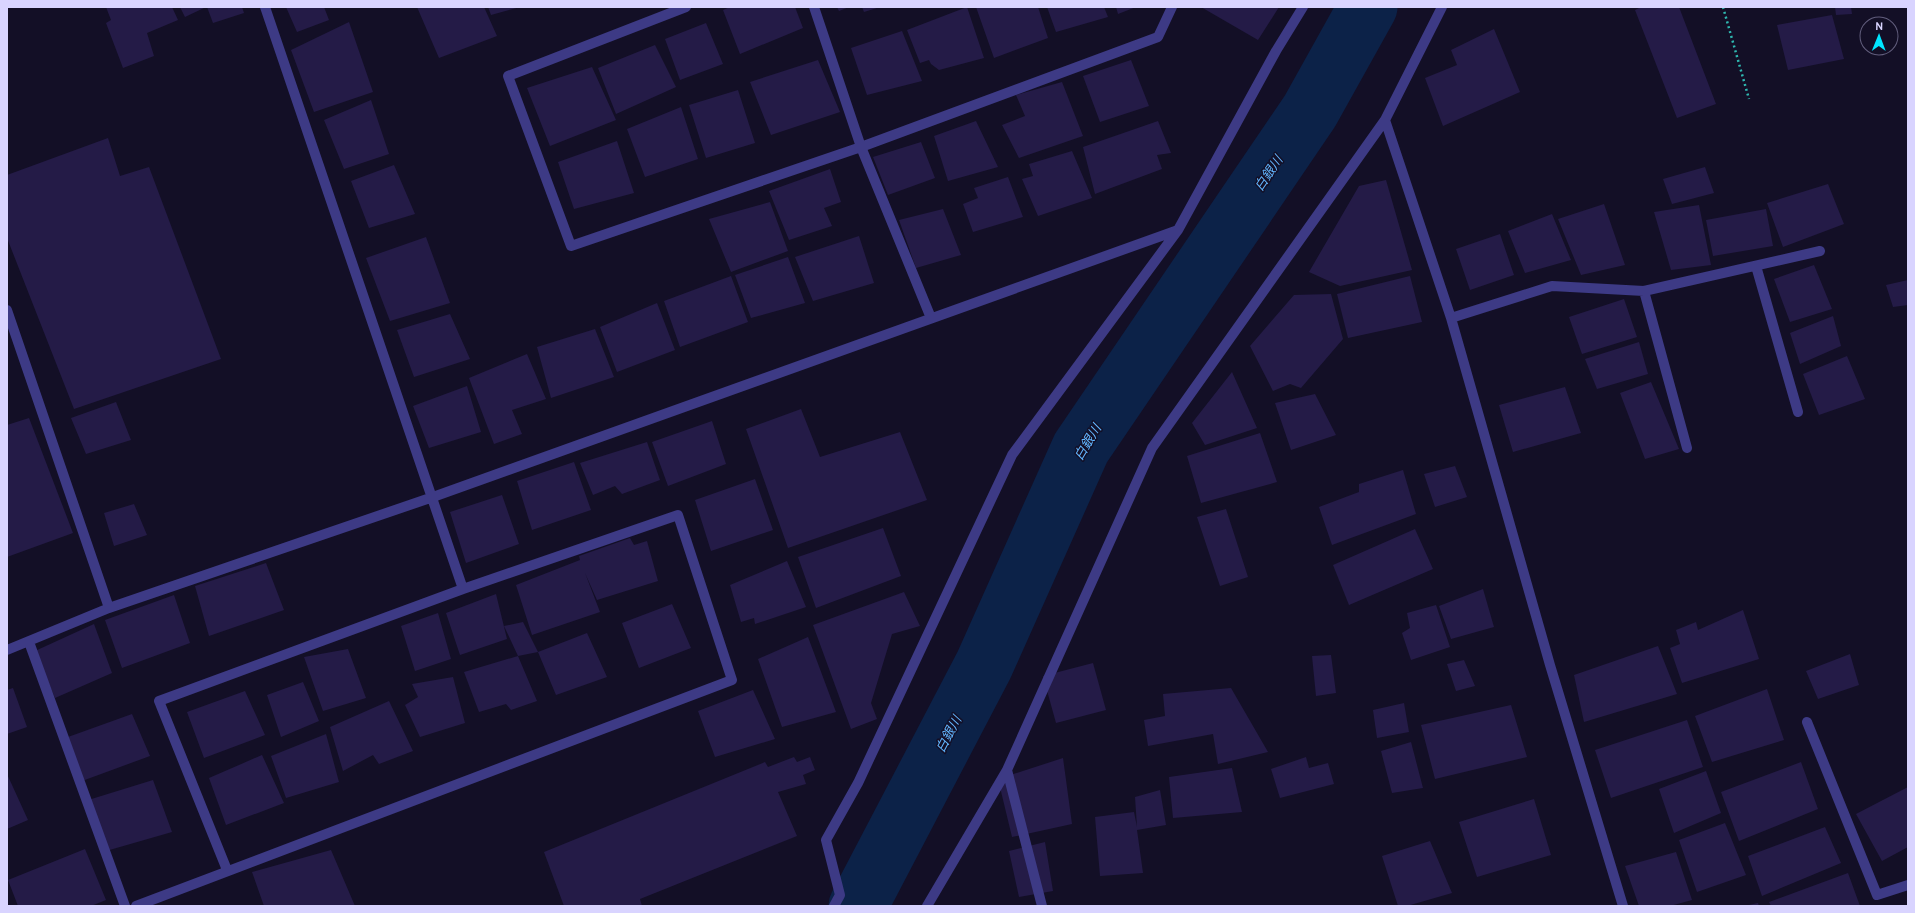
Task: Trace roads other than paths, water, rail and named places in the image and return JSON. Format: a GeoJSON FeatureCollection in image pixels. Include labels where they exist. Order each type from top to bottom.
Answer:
{"type":"FeatureCollection","features":[{"type":"Feature","properties":{"kind":"street"},"geometry":{"type":"LineString","coordinates":[[266,7],[463,589]]}},
{"type":"Feature","properties":{"kind":"street"},"geometry":{"type":"LineString","coordinates":[[686,7],[508,76],[571,246],[861,147],[1158,36],[1172,7]]}},
{"type":"Feature","properties":{"kind":"street"},"geometry":{"type":"LineString","coordinates":[[814,7],[861,147],[930,318]]}},
{"type":"Feature","properties":{"kind":"street"},"geometry":{"type":"LineString","coordinates":[[834,906],[840,895],[826,840],[858,784],[1012,455],[1178,230],[1276,51],[1303,7]]}},
{"type":"Feature","properties":{"kind":"street"},"geometry":{"type":"LineString","coordinates":[[927,906],[1007,770],[1152,448],[1385,120],[1442,7]]}},
{"type":"Feature","properties":{"kind":"street"},"geometry":{"type":"LineString","coordinates":[[1385,120],[1451,318],[1550,665],[1623,906]]}},
{"type":"Feature","properties":{"kind":"street"},"geometry":{"type":"LineString","coordinates":[[7,650],[109,608],[433,497],[1178,230]]}},
{"type":"Feature","properties":{"kind":"street"},"geometry":{"type":"LineString","coordinates":[[1451,318],[1552,286],[1644,291],[1820,251]]}},
{"type":"Feature","properties":{"kind":"street"},"geometry":{"type":"LineString","coordinates":[[1756,266],[1798,412]]}},
{"type":"Feature","properties":{"kind":"street"},"geometry":{"type":"LineString","coordinates":[[1644,291],[1687,448]]}},
{"type":"Feature","properties":{"kind":"street"},"geometry":{"type":"LineString","coordinates":[[7,310],[109,608]]}},
{"type":"Feature","properties":{"kind":"street"},"geometry":{"type":"LineString","coordinates":[[136,906],[227,870],[732,680],[678,515],[463,589],[159,701],[227,870]]}},
{"type":"Feature","properties":{"kind":"street"},"geometry":{"type":"LineString","coordinates":[[29,642],[125,906]]}},
{"type":"Feature","properties":{"kind":"street"},"geometry":{"type":"LineString","coordinates":[[1807,722],[1877,895],[1908,885]]}},
{"type":"Feature","properties":{"kind":"street"},"geometry":{"type":"LineString","coordinates":[[1007,770],[1042,906]]}},
{"type":"Feature","properties":{"kind":"waterway","name":"白銀川"},"geometry":{"type":"LineString","coordinates":[[858,906],[984,665],[1081,448],[1310,111],[1368,7]]}}]}
